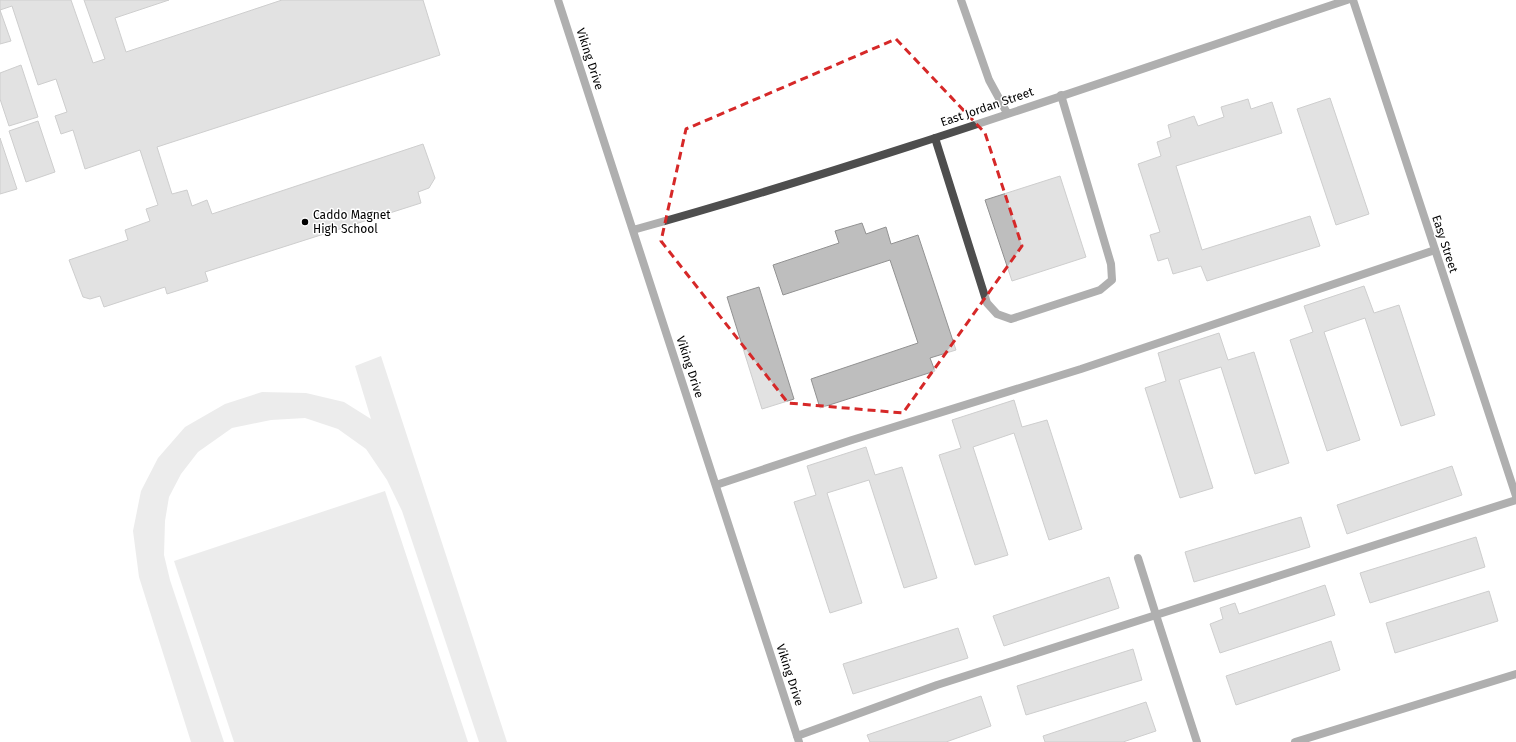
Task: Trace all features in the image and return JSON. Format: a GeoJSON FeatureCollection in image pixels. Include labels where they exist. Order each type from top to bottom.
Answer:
{"type":"FeatureCollection","features":[{"type":"Feature","properties":{"kind":"street","name":"Viking Drive"},"geometry":{"type":"LineString","coordinates":[[558,0],[798,739]]}},
{"type":"Feature","properties":{"kind":"street"},"geometry":{"type":"LineString","coordinates":[[960,0],[989,80],[1007,113]]}},
{"type":"Feature","properties":{"kind":"street","name":"East Jordan Street"},"geometry":{"type":"LineString","coordinates":[[633,230],[752,197],[935,138],[1347,0]]}},
{"type":"Feature","properties":{"kind":"street","name":"Easy Street"},"geometry":{"type":"LineString","coordinates":[[1353,0],[1516,496]]}},
{"type":"Feature","properties":{"kind":"street"},"geometry":{"type":"LineString","coordinates":[[935,138],[987,303],[997,314],[1011,319],[1100,290],[1112,280],[1111,264],[1061,95]]}},
{"type":"Feature","properties":{"kind":"street"},"geometry":{"type":"LineString","coordinates":[[716,485],[852,440],[1082,369],[1435,250]]}},
{"type":"Feature","properties":{"kind":"street"},"geometry":{"type":"LineString","coordinates":[[798,739],[937,685],[1516,500]]}},
{"type":"Feature","properties":{"kind":"street"},"geometry":{"type":"LineString","coordinates":[[1138,558],[1197,742]]}},
{"type":"Feature","properties":{"kind":"street"},"geometry":{"type":"LineString","coordinates":[[1296,742],[1516,674]]}},
{"type":"Feature","properties":{"kind":"highlighted area"},"geometry":{"type":"Polygon","coordinates":[[[896,39],[985,133],[1022,246],[903,413],[788,403],[661,241],[686,129],[896,39]]]}},
{"type":"Feature","properties":{"kind":"shaded area"},"geometry":{"type":"Polygon","coordinates":[[[381,356],[507,742],[479,742],[402,511],[387,480],[366,449],[338,429],[305,418],[271,420],[232,428],[198,452],[181,474],[169,497],[165,521],[164,555],[170,580],[224,742],[191,742],[139,577],[133,531],[141,491],[158,458],[185,427],[225,404],[262,392],[306,393],[344,402],[371,419],[355,366],[381,356]]]}},
{"type":"Feature","properties":{"kind":"shaded area"},"geometry":{"type":"Polygon","coordinates":[[[385,491],[468,742],[234,742],[174,561],[385,491]]]}},
{"type":"Feature","properties":{"kind":"building"},"geometry":{"type":"Polygon","coordinates":[[[0,0],[71,0],[93,63],[105,59],[84,0],[169,0],[115,18],[126,52],[282,0],[423,0],[440,55],[157,147],[172,194],[187,190],[192,206],[207,200],[212,214],[423,144],[435,178],[429,188],[418,192],[421,203],[205,272],[208,281],[167,294],[165,287],[104,307],[100,296],[90,299],[83,297],[69,260],[128,240],[125,230],[150,221],[146,209],[158,205],[140,150],[85,169],[73,130],[61,134],[55,116],[67,112],[56,79],[38,85],[12,6],[0,10],[0,0]]]}},
{"type":"Feature","properties":{"kind":"building"},"geometry":{"type":"Polygon","coordinates":[[[0,10],[11,41],[0,44],[0,10]]]}},
{"type":"Feature","properties":{"kind":"building"},"geometry":{"type":"Polygon","coordinates":[[[21,65],[38,117],[9,126],[0,99],[0,73],[21,65]]]}},
{"type":"Feature","properties":{"kind":"building"},"geometry":{"type":"Polygon","coordinates":[[[1330,98],[1369,214],[1336,225],[1297,109],[1330,98]]]}},
{"type":"Feature","properties":{"kind":"building"},"geometry":{"type":"Polygon","coordinates":[[[1248,99],[1251,109],[1272,102],[1282,133],[1176,166],[1202,250],[1310,216],[1320,246],[1207,281],[1201,266],[1173,274],[1168,258],[1158,261],[1150,235],[1160,232],[1138,164],[1161,156],[1157,142],[1171,137],[1168,125],[1194,116],[1198,126],[1224,117],[1221,107],[1248,99]]]}},
{"type":"Feature","properties":{"kind":"building"},"geometry":{"type":"Polygon","coordinates":[[[38,121],[55,172],[26,182],[9,131],[38,121]]]}},
{"type":"Feature","properties":{"kind":"building"},"geometry":{"type":"Polygon","coordinates":[[[0,138],[17,189],[0,194],[0,138]]]}},
{"type":"Feature","properties":{"kind":"building"},"geometry":{"type":"Polygon","coordinates":[[[1060,176],[1086,257],[1012,281],[985,200],[1060,176]]]}},
{"type":"Feature","properties":{"kind":"building"},"geometry":{"type":"Polygon","coordinates":[[[862,223],[866,234],[886,227],[891,244],[918,235],[956,350],[930,358],[935,371],[820,408],[811,379],[918,343],[890,260],[783,295],[773,265],[839,243],[835,231],[862,223]]]}},
{"type":"Feature","properties":{"kind":"building"},"geometry":{"type":"Polygon","coordinates":[[[1364,286],[1374,313],[1399,305],[1435,415],[1401,426],[1365,318],[1324,332],[1360,440],[1327,451],[1290,340],[1313,332],[1304,306],[1364,286]]]}},
{"type":"Feature","properties":{"kind":"building"},"geometry":{"type":"Polygon","coordinates":[[[759,287],[794,399],[762,409],[727,297],[759,287]]]}},
{"type":"Feature","properties":{"kind":"building"},"geometry":{"type":"Polygon","coordinates":[[[1219,333],[1228,360],[1254,352],[1289,463],[1255,474],[1221,367],[1179,380],[1213,488],[1180,498],[1145,388],[1166,381],[1158,353],[1219,333]]]}},
{"type":"Feature","properties":{"kind":"building"},"geometry":{"type":"Polygon","coordinates":[[[1014,400],[1022,427],[1047,420],[1082,529],[1049,540],[1014,433],[973,447],[1008,555],[975,565],[939,455],[961,448],[952,420],[1014,400]]]}},
{"type":"Feature","properties":{"kind":"building"},"geometry":{"type":"Polygon","coordinates":[[[866,447],[875,475],[902,467],[937,578],[904,588],[869,480],[827,493],[862,603],[830,613],[794,502],[816,495],[807,466],[866,447]]]}},
{"type":"Feature","properties":{"kind":"building"},"geometry":{"type":"Polygon","coordinates":[[[1452,466],[1462,495],[1347,534],[1337,505],[1452,466]]]}},
{"type":"Feature","properties":{"kind":"building"},"geometry":{"type":"Polygon","coordinates":[[[1301,517],[1310,547],[1194,582],[1185,552],[1301,517]]]}},
{"type":"Feature","properties":{"kind":"building"},"geometry":{"type":"Polygon","coordinates":[[[1476,537],[1485,567],[1370,603],[1360,573],[1476,537]]]}},
{"type":"Feature","properties":{"kind":"building"},"geometry":{"type":"Polygon","coordinates":[[[1109,577],[1119,608],[1004,646],[993,616],[1109,577]]]}},
{"type":"Feature","properties":{"kind":"building"},"geometry":{"type":"Polygon","coordinates":[[[1325,585],[1335,615],[1220,653],[1210,624],[1223,619],[1220,608],[1235,603],[1239,614],[1325,585]]]}},
{"type":"Feature","properties":{"kind":"building"},"geometry":{"type":"Polygon","coordinates":[[[1489,591],[1498,621],[1395,653],[1386,623],[1489,591]]]}},
{"type":"Feature","properties":{"kind":"building"},"geometry":{"type":"Polygon","coordinates":[[[958,628],[968,658],[853,694],[843,664],[958,628]]]}},
{"type":"Feature","properties":{"kind":"building"},"geometry":{"type":"Polygon","coordinates":[[[1331,641],[1340,670],[1236,705],[1226,676],[1331,641]]]}},
{"type":"Feature","properties":{"kind":"building"},"geometry":{"type":"Polygon","coordinates":[[[1133,649],[1142,680],[1026,715],[1017,686],[1133,649]]]}},
{"type":"Feature","properties":{"kind":"building"},"geometry":{"type":"Polygon","coordinates":[[[981,696],[991,726],[946,742],[870,742],[867,735],[981,696]]]}},
{"type":"Feature","properties":{"kind":"building"},"geometry":{"type":"Polygon","coordinates":[[[1146,702],[1156,731],[1123,742],[1045,742],[1043,736],[1146,702]]]}},
{"type":"Feature","properties":{"kind":"place","name":"Caddo Magnet High School"},"geometry":{"type":"Point","coordinates":[305,222]}}]}
